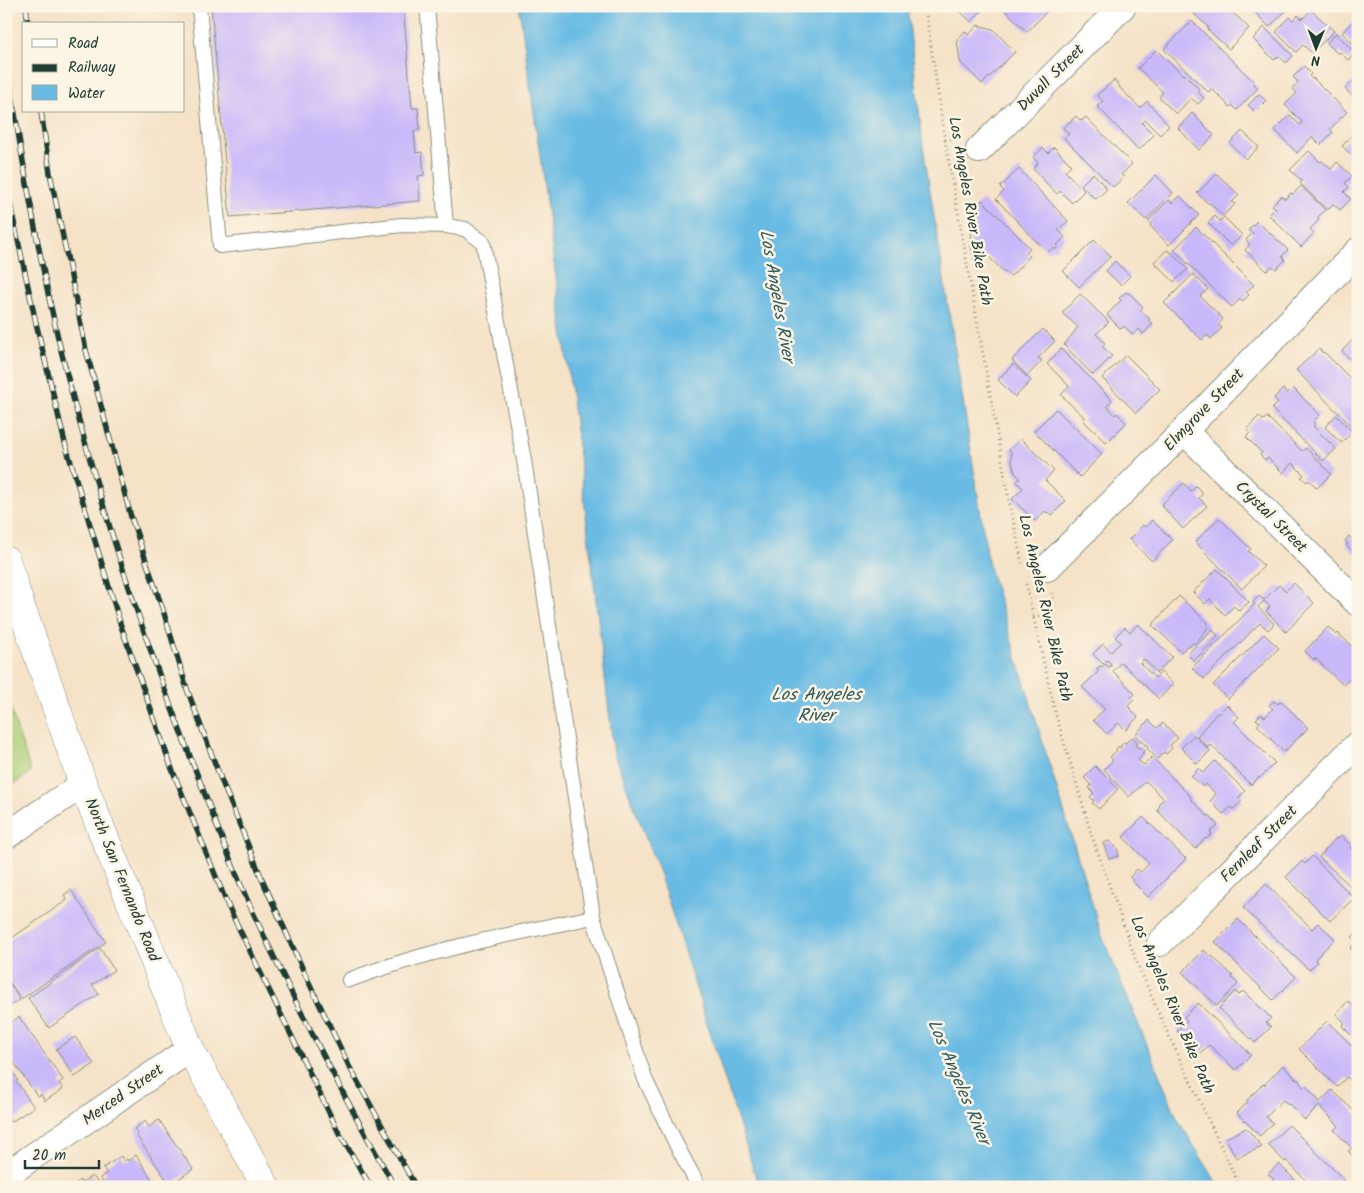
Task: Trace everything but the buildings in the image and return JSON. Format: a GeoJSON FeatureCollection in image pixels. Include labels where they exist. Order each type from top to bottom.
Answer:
{"type":"FeatureCollection","features":[{"type":"Feature","properties":{"kind":"main road","name":"North San Fernando Road"},"geometry":{"type":"LineString","coordinates":[[6,560],[83,784],[190,1048],[266,1187]]}},
{"type":"Feature","properties":{"kind":"street","name":"Duvall Street"},"geometry":{"type":"LineString","coordinates":[[979,150],[1123,6]]}},
{"type":"Feature","properties":{"kind":"street","name":"Elmgrove Street"},"geometry":{"type":"LineString","coordinates":[[1032,572],[1184,431],[1358,250]]}},
{"type":"Feature","properties":{"kind":"street","name":"Crystal Street"},"geometry":{"type":"LineString","coordinates":[[1184,431],[1358,603]]}},
{"type":"Feature","properties":{"kind":"street","name":"Fernleaf Street"},"geometry":{"type":"LineString","coordinates":[[1160,943],[1358,744]]}},
{"type":"Feature","properties":{"kind":"street"},"geometry":{"type":"LineString","coordinates":[[6,836],[83,784]]}},
{"type":"Feature","properties":{"kind":"street","name":"Merced Street"},"geometry":{"type":"LineString","coordinates":[[6,1175],[190,1048]]}},
{"type":"Feature","properties":{"kind":"lane"},"geometry":{"type":"LineString","coordinates":[[199,6],[220,246],[402,225],[446,226],[465,229],[483,242],[524,460],[594,917],[645,1079],[699,1187]]}},
{"type":"Feature","properties":{"kind":"lane"},"geometry":{"type":"LineString","coordinates":[[427,6],[446,226]]}},
{"type":"Feature","properties":{"kind":"lane"},"geometry":{"type":"LineString","coordinates":[[349,980],[380,968],[467,944],[594,917]]}},
{"type":"Feature","properties":{"kind":"path","name":"Los Angeles River Bike Path"},"geometry":{"type":"LineString","coordinates":[[925,6],[945,140],[1009,500],[1032,572],[1033,617],[1056,712],[1089,827],[1138,963],[1163,1023],[1240,1187]]}},
{"type":"Feature","properties":{"kind":"path"},"geometry":{"type":"LineString","coordinates":[[1032,572],[1053,598],[1043,616],[1033,617]]}},
{"type":"Feature","properties":{"kind":"green space"},"geometry":{"type":"Polygon","coordinates":[[[6,695],[31,772],[6,790],[6,695]]]}},
{"type":"Feature","properties":{"kind":"water","name":"Los Angeles River"},"geometry":{"type":"Polygon","coordinates":[[[519,6],[907,6],[923,146],[989,567],[1102,936],[1177,1118],[1219,1187],[759,1187],[660,875],[614,754],[576,430],[519,6]]]}},
{"type":"Feature","properties":{"kind":"railway"},"geometry":{"type":"LineString","coordinates":[[26,6],[28,22]]}},
{"type":"Feature","properties":{"kind":"railway"},"geometry":{"type":"LineString","coordinates":[[6,58],[32,214],[69,384],[90,461],[137,613],[173,713],[246,897],[317,1044],[395,1187]]}},
{"type":"Feature","properties":{"kind":"railway"},"geometry":{"type":"LineString","coordinates":[[41,112],[50,173],[86,350],[131,517],[163,610],[187,689],[222,782],[262,879],[304,972],[349,1066],[416,1187]]}},
{"type":"Feature","properties":{"kind":"railway"},"geometry":{"type":"LineString","coordinates":[[6,185],[36,323],[65,443],[121,626],[172,769],[228,906],[339,1133],[371,1187]]}}]}
